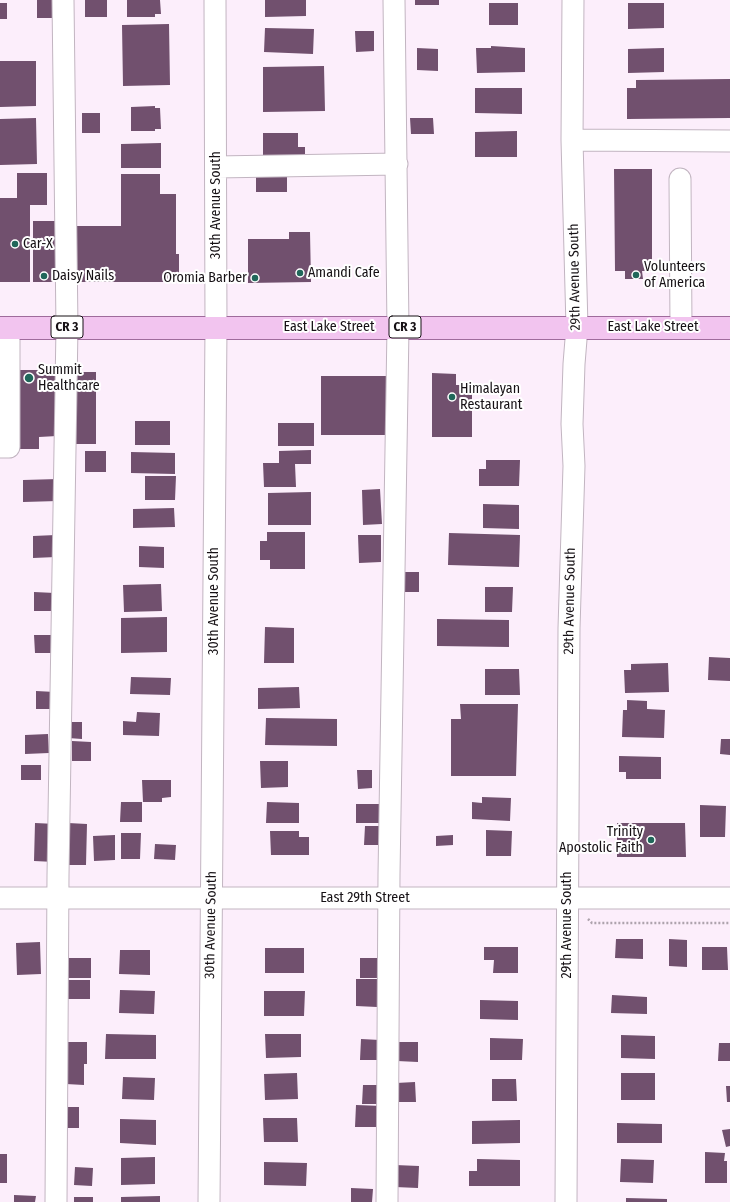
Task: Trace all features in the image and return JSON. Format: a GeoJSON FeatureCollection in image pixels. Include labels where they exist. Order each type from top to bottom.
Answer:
{"type":"FeatureCollection","features":[{"type":"Feature","properties":{"kind":"main road","name":"East Lake Street"},"geometry":{"type":"LineString","coordinates":[[4,328],[730,328]]}},
{"type":"Feature","properties":{"kind":"street"},"geometry":{"type":"LineString","coordinates":[[56,1202],[58,898],[67,327],[63,0]]}},
{"type":"Feature","properties":{"kind":"street","name":"30th Avenue South"},"geometry":{"type":"LineString","coordinates":[[209,1202],[216,327],[215,0]]}},
{"type":"Feature","properties":{"kind":"street"},"geometry":{"type":"LineString","coordinates":[[386,1202],[390,898],[389,874],[398,328],[394,0]]}},
{"type":"Feature","properties":{"kind":"street","name":"29th Avenue South"},"geometry":{"type":"LineString","coordinates":[[566,1202],[569,628],[574,466],[572,424],[577,327],[572,140],[573,0]]}},
{"type":"Feature","properties":{"kind":"street"},"geometry":{"type":"LineString","coordinates":[[572,140],[730,141]]}},
{"type":"Feature","properties":{"kind":"street"},"geometry":{"type":"LineString","coordinates":[[216,167],[397,164]]}},
{"type":"Feature","properties":{"kind":"street"},"geometry":{"type":"LineString","coordinates":[[680,179],[681,327]]}},
{"type":"Feature","properties":{"kind":"street"},"geometry":{"type":"LineString","coordinates":[[0,448],[9,448],[4,328]]}},
{"type":"Feature","properties":{"kind":"street","name":"East 29th Street"},"geometry":{"type":"LineString","coordinates":[[0,898],[730,898]]}},
{"type":"Feature","properties":{"kind":"path"},"geometry":{"type":"LineString","coordinates":[[587,917],[592,923],[730,923]]}},
{"type":"Feature","properties":{"kind":"building"},"geometry":{"type":"Polygon","coordinates":[[[37,0],[56,0],[56,18],[37,18],[37,0]]]}},
{"type":"Feature","properties":{"kind":"building"},"geometry":{"type":"Polygon","coordinates":[[[85,0],[107,0],[107,17],[85,17],[85,0]]]}},
{"type":"Feature","properties":{"kind":"building"},"geometry":{"type":"Polygon","coordinates":[[[127,0],[160,0],[161,14],[155,14],[155,17],[127,17],[127,0]]]}},
{"type":"Feature","properties":{"kind":"building"},"geometry":{"type":"Polygon","coordinates":[[[265,0],[306,0],[306,16],[265,17],[265,0]]]}},
{"type":"Feature","properties":{"kind":"building"},"geometry":{"type":"Polygon","coordinates":[[[415,0],[439,0],[439,5],[415,5],[415,0]]]}},
{"type":"Feature","properties":{"kind":"building"},"geometry":{"type":"Polygon","coordinates":[[[0,3],[7,3],[7,19],[0,19],[0,3]]]}},
{"type":"Feature","properties":{"kind":"building"},"geometry":{"type":"Polygon","coordinates":[[[489,3],[518,3],[518,25],[489,25],[489,3]]]}},
{"type":"Feature","properties":{"kind":"building"},"geometry":{"type":"Polygon","coordinates":[[[628,3],[664,3],[664,28],[628,29],[628,3]]]}},
{"type":"Feature","properties":{"kind":"building"},"geometry":{"type":"Polygon","coordinates":[[[169,24],[170,85],[123,86],[122,25],[169,24]]]}},
{"type":"Feature","properties":{"kind":"building"},"geometry":{"type":"Polygon","coordinates":[[[265,28],[314,29],[313,54],[264,52],[265,28]]]}},
{"type":"Feature","properties":{"kind":"building"},"geometry":{"type":"Polygon","coordinates":[[[355,31],[374,31],[374,51],[356,52],[355,31]]]}},
{"type":"Feature","properties":{"kind":"building"},"geometry":{"type":"Polygon","coordinates":[[[491,46],[525,48],[525,72],[477,73],[476,48],[491,48],[491,46]]]}},
{"type":"Feature","properties":{"kind":"building"},"geometry":{"type":"Polygon","coordinates":[[[417,48],[438,49],[438,71],[417,70],[417,48]]]}},
{"type":"Feature","properties":{"kind":"building"},"geometry":{"type":"Polygon","coordinates":[[[664,48],[664,72],[628,73],[628,49],[664,48]]]}},
{"type":"Feature","properties":{"kind":"building"},"geometry":{"type":"Polygon","coordinates":[[[0,61],[36,61],[36,106],[0,107],[0,61]]]}},
{"type":"Feature","properties":{"kind":"building"},"geometry":{"type":"Polygon","coordinates":[[[324,66],[325,111],[263,112],[263,67],[324,66]]]}},
{"type":"Feature","properties":{"kind":"building"},"geometry":{"type":"Polygon","coordinates":[[[730,79],[730,118],[627,119],[627,88],[636,88],[636,80],[730,79]]]}},
{"type":"Feature","properties":{"kind":"building"},"geometry":{"type":"Polygon","coordinates":[[[475,88],[522,88],[522,114],[475,113],[475,88]]]}},
{"type":"Feature","properties":{"kind":"building"},"geometry":{"type":"Polygon","coordinates":[[[155,106],[155,108],[160,108],[161,129],[155,129],[155,131],[131,131],[131,107],[155,106]]]}},
{"type":"Feature","properties":{"kind":"building"},"geometry":{"type":"Polygon","coordinates":[[[82,113],[100,113],[100,133],[82,133],[82,113]]]}},
{"type":"Feature","properties":{"kind":"building"},"geometry":{"type":"Polygon","coordinates":[[[36,118],[37,164],[0,165],[0,119],[36,118]]]}},
{"type":"Feature","properties":{"kind":"building"},"geometry":{"type":"Polygon","coordinates":[[[410,118],[433,118],[434,134],[411,134],[410,118]]]}},
{"type":"Feature","properties":{"kind":"building"},"geometry":{"type":"Polygon","coordinates":[[[517,131],[517,157],[475,157],[475,132],[517,131]]]}},
{"type":"Feature","properties":{"kind":"building"},"geometry":{"type":"Polygon","coordinates":[[[263,133],[298,133],[298,147],[305,147],[305,157],[263,157],[263,133]]]}},
{"type":"Feature","properties":{"kind":"building"},"geometry":{"type":"Polygon","coordinates":[[[161,143],[161,168],[121,168],[121,144],[161,143]]]}},
{"type":"Feature","properties":{"kind":"building"},"geometry":{"type":"Polygon","coordinates":[[[614,169],[652,169],[652,271],[642,271],[643,279],[625,279],[625,271],[615,271],[614,169]]]}},
{"type":"Feature","properties":{"kind":"building","name":"Car-X"},"geometry":{"type":"Polygon","coordinates":[[[17,173],[47,173],[47,205],[30,205],[30,282],[0,282],[0,198],[17,198],[17,173]]]}},
{"type":"Feature","properties":{"kind":"building"},"geometry":{"type":"Polygon","coordinates":[[[287,173],[287,192],[256,192],[256,174],[287,173]]]}},
{"type":"Feature","properties":{"kind":"building"},"geometry":{"type":"Polygon","coordinates":[[[121,174],[160,174],[160,194],[176,194],[176,254],[179,254],[179,282],[75,282],[75,226],[121,226],[121,174]]]}},
{"type":"Feature","properties":{"kind":"building"},"geometry":{"type":"Polygon","coordinates":[[[33,221],[55,221],[55,282],[33,282],[33,221]]]}},
{"type":"Feature","properties":{"kind":"building"},"geometry":{"type":"Polygon","coordinates":[[[289,232],[310,232],[311,282],[248,283],[248,239],[289,239],[289,232]]]}},
{"type":"Feature","properties":{"kind":"building"},"geometry":{"type":"Polygon","coordinates":[[[18,370],[57,370],[57,436],[39,437],[39,449],[18,449],[18,370]]]}},
{"type":"Feature","properties":{"kind":"building"},"geometry":{"type":"Polygon","coordinates":[[[71,372],[96,372],[96,444],[71,444],[71,372]]]}},
{"type":"Feature","properties":{"kind":"building","name":"Himalayan Restaurant"},"geometry":{"type":"Polygon","coordinates":[[[432,373],[456,374],[456,385],[472,385],[472,437],[432,437],[432,373]]]}},
{"type":"Feature","properties":{"kind":"building"},"geometry":{"type":"Polygon","coordinates":[[[321,376],[386,376],[386,435],[321,435],[321,376]]]}},
{"type":"Feature","properties":{"kind":"building"},"geometry":{"type":"Polygon","coordinates":[[[135,421],[170,421],[170,445],[135,445],[135,421]]]}},
{"type":"Feature","properties":{"kind":"building"},"geometry":{"type":"Polygon","coordinates":[[[278,423],[314,423],[314,446],[278,446],[278,423]]]}},
{"type":"Feature","properties":{"kind":"building"},"geometry":{"type":"Polygon","coordinates":[[[311,450],[311,464],[295,464],[296,487],[264,487],[263,463],[279,463],[279,451],[311,450]]]}},
{"type":"Feature","properties":{"kind":"building"},"geometry":{"type":"Polygon","coordinates":[[[85,451],[106,451],[106,472],[85,472],[85,451]]]}},
{"type":"Feature","properties":{"kind":"building"},"geometry":{"type":"Polygon","coordinates":[[[131,452],[175,453],[175,474],[131,473],[131,452]]]}},
{"type":"Feature","properties":{"kind":"building"},"geometry":{"type":"Polygon","coordinates":[[[486,460],[520,460],[519,486],[479,486],[479,469],[486,469],[486,460]]]}},
{"type":"Feature","properties":{"kind":"building"},"geometry":{"type":"Polygon","coordinates":[[[145,476],[176,476],[175,500],[145,500],[145,476]]]}},
{"type":"Feature","properties":{"kind":"building"},"geometry":{"type":"Polygon","coordinates":[[[58,479],[58,501],[23,502],[23,480],[58,479]]]}},
{"type":"Feature","properties":{"kind":"building"},"geometry":{"type":"Polygon","coordinates":[[[380,489],[382,524],[363,525],[362,490],[380,489]]]}},
{"type":"Feature","properties":{"kind":"building"},"geometry":{"type":"Polygon","coordinates":[[[311,492],[311,525],[268,525],[268,493],[311,492]]]}},
{"type":"Feature","properties":{"kind":"building"},"geometry":{"type":"Polygon","coordinates":[[[483,504],[519,505],[519,529],[483,528],[483,504]]]}},
{"type":"Feature","properties":{"kind":"building"},"geometry":{"type":"Polygon","coordinates":[[[174,508],[175,527],[133,528],[133,509],[174,508]]]}},
{"type":"Feature","properties":{"kind":"building"},"geometry":{"type":"Polygon","coordinates":[[[267,532],[305,532],[305,569],[270,569],[270,560],[260,560],[260,541],[267,541],[267,532]]]}},
{"type":"Feature","properties":{"kind":"building"},"geometry":{"type":"Polygon","coordinates":[[[449,533],[520,535],[519,567],[448,565],[449,533]]]}},
{"type":"Feature","properties":{"kind":"building"},"geometry":{"type":"Polygon","coordinates":[[[56,535],[56,557],[33,558],[33,536],[56,535]]]}},
{"type":"Feature","properties":{"kind":"building"},"geometry":{"type":"Polygon","coordinates":[[[358,535],[381,535],[381,562],[359,563],[358,535]]]}},
{"type":"Feature","properties":{"kind":"building"},"geometry":{"type":"Polygon","coordinates":[[[139,546],[164,547],[164,568],[139,567],[139,546]]]}},
{"type":"Feature","properties":{"kind":"building"},"geometry":{"type":"Polygon","coordinates":[[[402,572],[419,572],[419,592],[402,592],[402,572]]]}},
{"type":"Feature","properties":{"kind":"building"},"geometry":{"type":"Polygon","coordinates":[[[161,584],[162,611],[124,612],[123,585],[161,584]]]}},
{"type":"Feature","properties":{"kind":"building"},"geometry":{"type":"Polygon","coordinates":[[[485,587],[513,587],[512,612],[485,612],[485,587]]]}},
{"type":"Feature","properties":{"kind":"building"},"geometry":{"type":"Polygon","coordinates":[[[34,592],[55,593],[55,611],[34,611],[34,592]]]}},
{"type":"Feature","properties":{"kind":"building"},"geometry":{"type":"Polygon","coordinates":[[[167,617],[167,652],[121,653],[121,618],[167,617]]]}},
{"type":"Feature","properties":{"kind":"building"},"geometry":{"type":"Polygon","coordinates":[[[437,619],[509,620],[509,647],[437,646],[437,619]]]}},
{"type":"Feature","properties":{"kind":"building"},"geometry":{"type":"Polygon","coordinates":[[[265,627],[294,628],[294,663],[264,663],[265,627]]]}},
{"type":"Feature","properties":{"kind":"building"},"geometry":{"type":"Polygon","coordinates":[[[34,635],[54,635],[55,653],[35,653],[34,635]]]}},
{"type":"Feature","properties":{"kind":"building"},"geometry":{"type":"Polygon","coordinates":[[[709,657],[730,658],[730,681],[708,680],[709,657]]]}},
{"type":"Feature","properties":{"kind":"building"},"geometry":{"type":"Polygon","coordinates":[[[668,663],[669,692],[625,693],[624,670],[631,670],[631,664],[668,663]]]}},
{"type":"Feature","properties":{"kind":"building"},"geometry":{"type":"Polygon","coordinates":[[[485,669],[519,669],[520,695],[485,695],[485,669]]]}},
{"type":"Feature","properties":{"kind":"building"},"geometry":{"type":"Polygon","coordinates":[[[131,677],[171,678],[170,695],[130,694],[131,677]]]}},
{"type":"Feature","properties":{"kind":"building"},"geometry":{"type":"Polygon","coordinates":[[[299,687],[300,708],[258,709],[258,688],[299,687]]]}},
{"type":"Feature","properties":{"kind":"building"},"geometry":{"type":"Polygon","coordinates":[[[36,691],[55,692],[55,709],[36,709],[36,691]]]}},
{"type":"Feature","properties":{"kind":"building"},"geometry":{"type":"Polygon","coordinates":[[[627,700],[647,701],[647,709],[665,710],[664,738],[622,737],[623,710],[627,710],[627,700]]]}},
{"type":"Feature","properties":{"kind":"building"},"geometry":{"type":"Polygon","coordinates":[[[460,704],[518,704],[516,776],[451,776],[451,719],[461,719],[460,704]]]}},
{"type":"Feature","properties":{"kind":"building"},"geometry":{"type":"Polygon","coordinates":[[[137,712],[160,713],[159,736],[123,735],[123,721],[136,722],[137,712]]]}},
{"type":"Feature","properties":{"kind":"building"},"geometry":{"type":"Polygon","coordinates":[[[266,718],[337,719],[337,746],[265,745],[266,718]]]}},
{"type":"Feature","properties":{"kind":"building"},"geometry":{"type":"Polygon","coordinates":[[[68,722],[82,722],[82,739],[68,738],[68,722]]]}},
{"type":"Feature","properties":{"kind":"building"},"geometry":{"type":"Polygon","coordinates":[[[48,734],[49,753],[25,754],[25,735],[48,734]]]}},
{"type":"Feature","properties":{"kind":"building"},"geometry":{"type":"Polygon","coordinates":[[[721,739],[730,739],[730,755],[720,754],[721,739]]]}},
{"type":"Feature","properties":{"kind":"building"},"geometry":{"type":"Polygon","coordinates":[[[72,741],[91,742],[91,761],[72,761],[72,741]]]}},
{"type":"Feature","properties":{"kind":"building"},"geometry":{"type":"Polygon","coordinates":[[[619,756],[661,757],[661,779],[626,779],[626,772],[619,772],[619,756]]]}},
{"type":"Feature","properties":{"kind":"building"},"geometry":{"type":"Polygon","coordinates":[[[260,761],[288,761],[288,787],[261,788],[260,761]]]}},
{"type":"Feature","properties":{"kind":"building"},"geometry":{"type":"Polygon","coordinates":[[[21,765],[41,765],[41,780],[21,780],[21,765]]]}},
{"type":"Feature","properties":{"kind":"building"},"geometry":{"type":"Polygon","coordinates":[[[357,770],[372,770],[372,788],[358,789],[357,770]]]}},
{"type":"Feature","properties":{"kind":"building"},"geometry":{"type":"Polygon","coordinates":[[[142,780],[171,780],[171,797],[162,798],[162,802],[143,802],[142,780]]]}},
{"type":"Feature","properties":{"kind":"building"},"geometry":{"type":"Polygon","coordinates":[[[482,797],[511,798],[510,821],[472,819],[472,802],[482,803],[482,797]]]}},
{"type":"Feature","properties":{"kind":"building"},"geometry":{"type":"Polygon","coordinates":[[[121,802],[142,802],[142,822],[120,822],[121,802]]]}},
{"type":"Feature","properties":{"kind":"building"},"geometry":{"type":"Polygon","coordinates":[[[267,802],[299,803],[299,823],[266,823],[267,802]]]}},
{"type":"Feature","properties":{"kind":"building"},"geometry":{"type":"Polygon","coordinates":[[[356,804],[384,804],[384,823],[356,823],[356,804]]]}},
{"type":"Feature","properties":{"kind":"building"},"geometry":{"type":"Polygon","coordinates":[[[700,805],[726,806],[725,837],[700,837],[700,805]]]}},
{"type":"Feature","properties":{"kind":"building"},"geometry":{"type":"Polygon","coordinates":[[[35,823],[56,824],[55,862],[34,861],[35,823]]]}},
{"type":"Feature","properties":{"kind":"building"},"geometry":{"type":"Polygon","coordinates":[[[68,823],[87,824],[86,865],[67,865],[68,823]]]}},
{"type":"Feature","properties":{"kind":"building","name":"Trinity Apostolic Faith"},"geometry":{"type":"Polygon","coordinates":[[[617,823],[685,823],[686,857],[617,857],[617,823]]]}},
{"type":"Feature","properties":{"kind":"building"},"geometry":{"type":"Polygon","coordinates":[[[365,826],[379,826],[379,845],[364,845],[365,826]]]}},
{"type":"Feature","properties":{"kind":"building"},"geometry":{"type":"Polygon","coordinates":[[[486,830],[512,831],[511,856],[486,856],[486,830]]]}},
{"type":"Feature","properties":{"kind":"building"},"geometry":{"type":"Polygon","coordinates":[[[270,831],[299,831],[299,837],[309,837],[309,855],[271,855],[270,831]]]}},
{"type":"Feature","properties":{"kind":"building"},"geometry":{"type":"Polygon","coordinates":[[[121,833],[141,833],[140,859],[121,859],[121,833]]]}},
{"type":"Feature","properties":{"kind":"building"},"geometry":{"type":"Polygon","coordinates":[[[115,835],[115,860],[94,861],[93,836],[115,835]]]}},
{"type":"Feature","properties":{"kind":"building"},"geometry":{"type":"Polygon","coordinates":[[[453,835],[453,845],[436,846],[436,836],[453,835]]]}},
{"type":"Feature","properties":{"kind":"building"},"geometry":{"type":"Polygon","coordinates":[[[155,844],[176,845],[175,860],[154,859],[155,844]]]}},
{"type":"Feature","properties":{"kind":"building"},"geometry":{"type":"Polygon","coordinates":[[[616,939],[643,939],[643,959],[615,958],[616,939]]]}},
{"type":"Feature","properties":{"kind":"building"},"geometry":{"type":"Polygon","coordinates":[[[669,939],[687,940],[687,967],[669,966],[669,939]]]}},
{"type":"Feature","properties":{"kind":"building"},"geometry":{"type":"Polygon","coordinates":[[[40,942],[41,974],[17,975],[16,943],[40,942]]]}},
{"type":"Feature","properties":{"kind":"building"},"geometry":{"type":"Polygon","coordinates":[[[484,947],[518,947],[518,973],[493,973],[494,960],[484,960],[484,947]]]}},
{"type":"Feature","properties":{"kind":"building"},"geometry":{"type":"Polygon","coordinates":[[[702,947],[727,947],[728,970],[702,970],[702,947]]]}},
{"type":"Feature","properties":{"kind":"building"},"geometry":{"type":"Polygon","coordinates":[[[265,948],[304,948],[304,973],[265,973],[265,948]]]}},
{"type":"Feature","properties":{"kind":"building"},"geometry":{"type":"Polygon","coordinates":[[[120,950],[150,950],[150,975],[119,974],[120,950]]]}},
{"type":"Feature","properties":{"kind":"building"},"geometry":{"type":"Polygon","coordinates":[[[67,958],[91,958],[91,978],[66,978],[67,958]]]}},
{"type":"Feature","properties":{"kind":"building"},"geometry":{"type":"Polygon","coordinates":[[[360,958],[378,958],[378,978],[360,978],[360,958]]]}},
{"type":"Feature","properties":{"kind":"building"},"geometry":{"type":"Polygon","coordinates":[[[356,979],[377,979],[377,1007],[356,1006],[356,979]]]}},
{"type":"Feature","properties":{"kind":"building"},"geometry":{"type":"Polygon","coordinates":[[[67,980],[90,980],[90,999],[66,999],[67,980]]]}},
{"type":"Feature","properties":{"kind":"building"},"geometry":{"type":"Polygon","coordinates":[[[120,990],[155,991],[154,1014],[119,1013],[120,990]]]}},
{"type":"Feature","properties":{"kind":"building"},"geometry":{"type":"Polygon","coordinates":[[[264,991],[305,991],[304,1016],[264,1016],[264,991]]]}},
{"type":"Feature","properties":{"kind":"building"},"geometry":{"type":"Polygon","coordinates":[[[612,995],[647,997],[647,1014],[611,1013],[612,995]]]}},
{"type":"Feature","properties":{"kind":"building"},"geometry":{"type":"Polygon","coordinates":[[[480,1000],[518,1001],[518,1020],[480,1019],[480,1000]]]}},
{"type":"Feature","properties":{"kind":"building"},"geometry":{"type":"Polygon","coordinates":[[[106,1034],[156,1035],[156,1059],[105,1059],[106,1034]]]}},
{"type":"Feature","properties":{"kind":"building"},"geometry":{"type":"Polygon","coordinates":[[[265,1034],[301,1034],[301,1057],[266,1058],[265,1034]]]}},
{"type":"Feature","properties":{"kind":"building"},"geometry":{"type":"Polygon","coordinates":[[[621,1035],[655,1036],[655,1059],[621,1058],[621,1035]]]}},
{"type":"Feature","properties":{"kind":"building"},"geometry":{"type":"Polygon","coordinates":[[[490,1038],[523,1039],[522,1060],[490,1060],[490,1038]]]}},
{"type":"Feature","properties":{"kind":"building"},"geometry":{"type":"Polygon","coordinates":[[[361,1039],[380,1040],[380,1060],[360,1060],[361,1039]]]}},
{"type":"Feature","properties":{"kind":"building"},"geometry":{"type":"Polygon","coordinates":[[[65,1042],[87,1042],[87,1064],[84,1064],[84,1085],[66,1084],[65,1042]]]}},
{"type":"Feature","properties":{"kind":"building"},"geometry":{"type":"Polygon","coordinates":[[[397,1042],[418,1042],[418,1062],[397,1061],[397,1042]]]}},
{"type":"Feature","properties":{"kind":"building"},"geometry":{"type":"Polygon","coordinates":[[[719,1043],[730,1043],[730,1061],[718,1061],[719,1043]]]}},
{"type":"Feature","properties":{"kind":"building"},"geometry":{"type":"Polygon","coordinates":[[[297,1073],[298,1099],[265,1100],[264,1074],[297,1073]]]}},
{"type":"Feature","properties":{"kind":"building"},"geometry":{"type":"Polygon","coordinates":[[[621,1073],[655,1073],[655,1100],[621,1100],[621,1073]]]}},
{"type":"Feature","properties":{"kind":"building"},"geometry":{"type":"Polygon","coordinates":[[[123,1077],[155,1078],[154,1100],[122,1099],[123,1077]]]}},
{"type":"Feature","properties":{"kind":"building"},"geometry":{"type":"Polygon","coordinates":[[[492,1079],[516,1079],[517,1101],[492,1101],[492,1079]]]}},
{"type":"Feature","properties":{"kind":"building"},"geometry":{"type":"Polygon","coordinates":[[[415,1082],[416,1102],[397,1102],[396,1083],[415,1082]]]}},
{"type":"Feature","properties":{"kind":"building"},"geometry":{"type":"Polygon","coordinates":[[[363,1085],[382,1085],[381,1104],[362,1104],[363,1085]]]}},
{"type":"Feature","properties":{"kind":"building"},"geometry":{"type":"Polygon","coordinates":[[[726,1086],[730,1086],[730,1102],[727,1102],[726,1086]]]}},
{"type":"Feature","properties":{"kind":"building"},"geometry":{"type":"Polygon","coordinates":[[[356,1105],[382,1106],[382,1127],[355,1127],[356,1105]]]}},
{"type":"Feature","properties":{"kind":"building"},"geometry":{"type":"Polygon","coordinates":[[[65,1107],[79,1107],[79,1128],[65,1128],[65,1107]]]}},
{"type":"Feature","properties":{"kind":"building"},"geometry":{"type":"Polygon","coordinates":[[[263,1118],[297,1118],[298,1142],[264,1142],[263,1118]]]}},
{"type":"Feature","properties":{"kind":"building"},"geometry":{"type":"Polygon","coordinates":[[[120,1119],[156,1120],[156,1145],[120,1143],[120,1119]]]}},
{"type":"Feature","properties":{"kind":"building"},"geometry":{"type":"Polygon","coordinates":[[[520,1120],[520,1143],[472,1144],[472,1121],[520,1120]]]}},
{"type":"Feature","properties":{"kind":"building"},"geometry":{"type":"Polygon","coordinates":[[[617,1123],[662,1124],[662,1143],[617,1143],[617,1123]]]}},
{"type":"Feature","properties":{"kind":"building"},"geometry":{"type":"Polygon","coordinates":[[[730,1129],[730,1146],[726,1147],[722,1130],[730,1129]]]}},
{"type":"Feature","properties":{"kind":"building"},"geometry":{"type":"Polygon","coordinates":[[[705,1152],[725,1153],[724,1161],[727,1161],[727,1183],[705,1183],[705,1152]]]}},
{"type":"Feature","properties":{"kind":"building"},"geometry":{"type":"Polygon","coordinates":[[[0,1154],[7,1154],[7,1183],[0,1183],[0,1154]]]}},
{"type":"Feature","properties":{"kind":"building"},"geometry":{"type":"Polygon","coordinates":[[[155,1157],[155,1184],[121,1185],[121,1158],[155,1157]]]}},
{"type":"Feature","properties":{"kind":"building"},"geometry":{"type":"Polygon","coordinates":[[[477,1159],[520,1160],[520,1186],[469,1186],[469,1171],[477,1171],[477,1159]]]}},
{"type":"Feature","properties":{"kind":"building"},"geometry":{"type":"Polygon","coordinates":[[[621,1159],[654,1160],[653,1183],[620,1182],[621,1159]]]}},
{"type":"Feature","properties":{"kind":"building"},"geometry":{"type":"Polygon","coordinates":[[[264,1162],[307,1163],[306,1186],[264,1185],[264,1162]]]}},
{"type":"Feature","properties":{"kind":"building"},"geometry":{"type":"Polygon","coordinates":[[[395,1165],[419,1166],[418,1188],[395,1187],[395,1165]]]}},
{"type":"Feature","properties":{"kind":"building"},"geometry":{"type":"Polygon","coordinates":[[[75,1167],[93,1168],[92,1186],[74,1185],[75,1167]]]}},
{"type":"Feature","properties":{"kind":"building"},"geometry":{"type":"Polygon","coordinates":[[[351,1188],[373,1189],[372,1202],[351,1202],[351,1188]]]}},
{"type":"Feature","properties":{"kind":"building"},"geometry":{"type":"Polygon","coordinates":[[[14,1195],[36,1196],[35,1202],[14,1202],[14,1195]]]}},
{"type":"Feature","properties":{"kind":"building"},"geometry":{"type":"Polygon","coordinates":[[[160,1196],[160,1202],[121,1202],[121,1197],[160,1196]]]}},
{"type":"Feature","properties":{"kind":"building"},"geometry":{"type":"Polygon","coordinates":[[[74,1197],[93,1197],[93,1202],[74,1202],[74,1197]]]}},
{"type":"Feature","properties":{"kind":"building"},"geometry":{"type":"Polygon","coordinates":[[[626,1198],[667,1199],[667,1202],[626,1202],[626,1198]]]}},
{"type":"Feature","properties":{"kind":"place","name":"Car-X"},"geometry":{"type":"Point","coordinates":[15,244]}},
{"type":"Feature","properties":{"kind":"place","name":"Amandi Cafe"},"geometry":{"type":"Point","coordinates":[300,273]}},
{"type":"Feature","properties":{"kind":"place","name":"Volunteers of America"},"geometry":{"type":"Point","coordinates":[636,275]}},
{"type":"Feature","properties":{"kind":"place","name":"Daisy Nails"},"geometry":{"type":"Point","coordinates":[44,276]}},
{"type":"Feature","properties":{"kind":"place","name":"Oromia Barber"},"geometry":{"type":"Point","coordinates":[255,278]}},
{"type":"Feature","properties":{"kind":"place","name":"Summit Healthcare"},"geometry":{"type":"Point","coordinates":[29,378]}},
{"type":"Feature","properties":{"kind":"place","name":"Himalayan Restaurant"},"geometry":{"type":"Point","coordinates":[452,397]}},
{"type":"Feature","properties":{"kind":"place","name":"Trinity Apostolic Faith"},"geometry":{"type":"Point","coordinates":[651,840]}}]}
